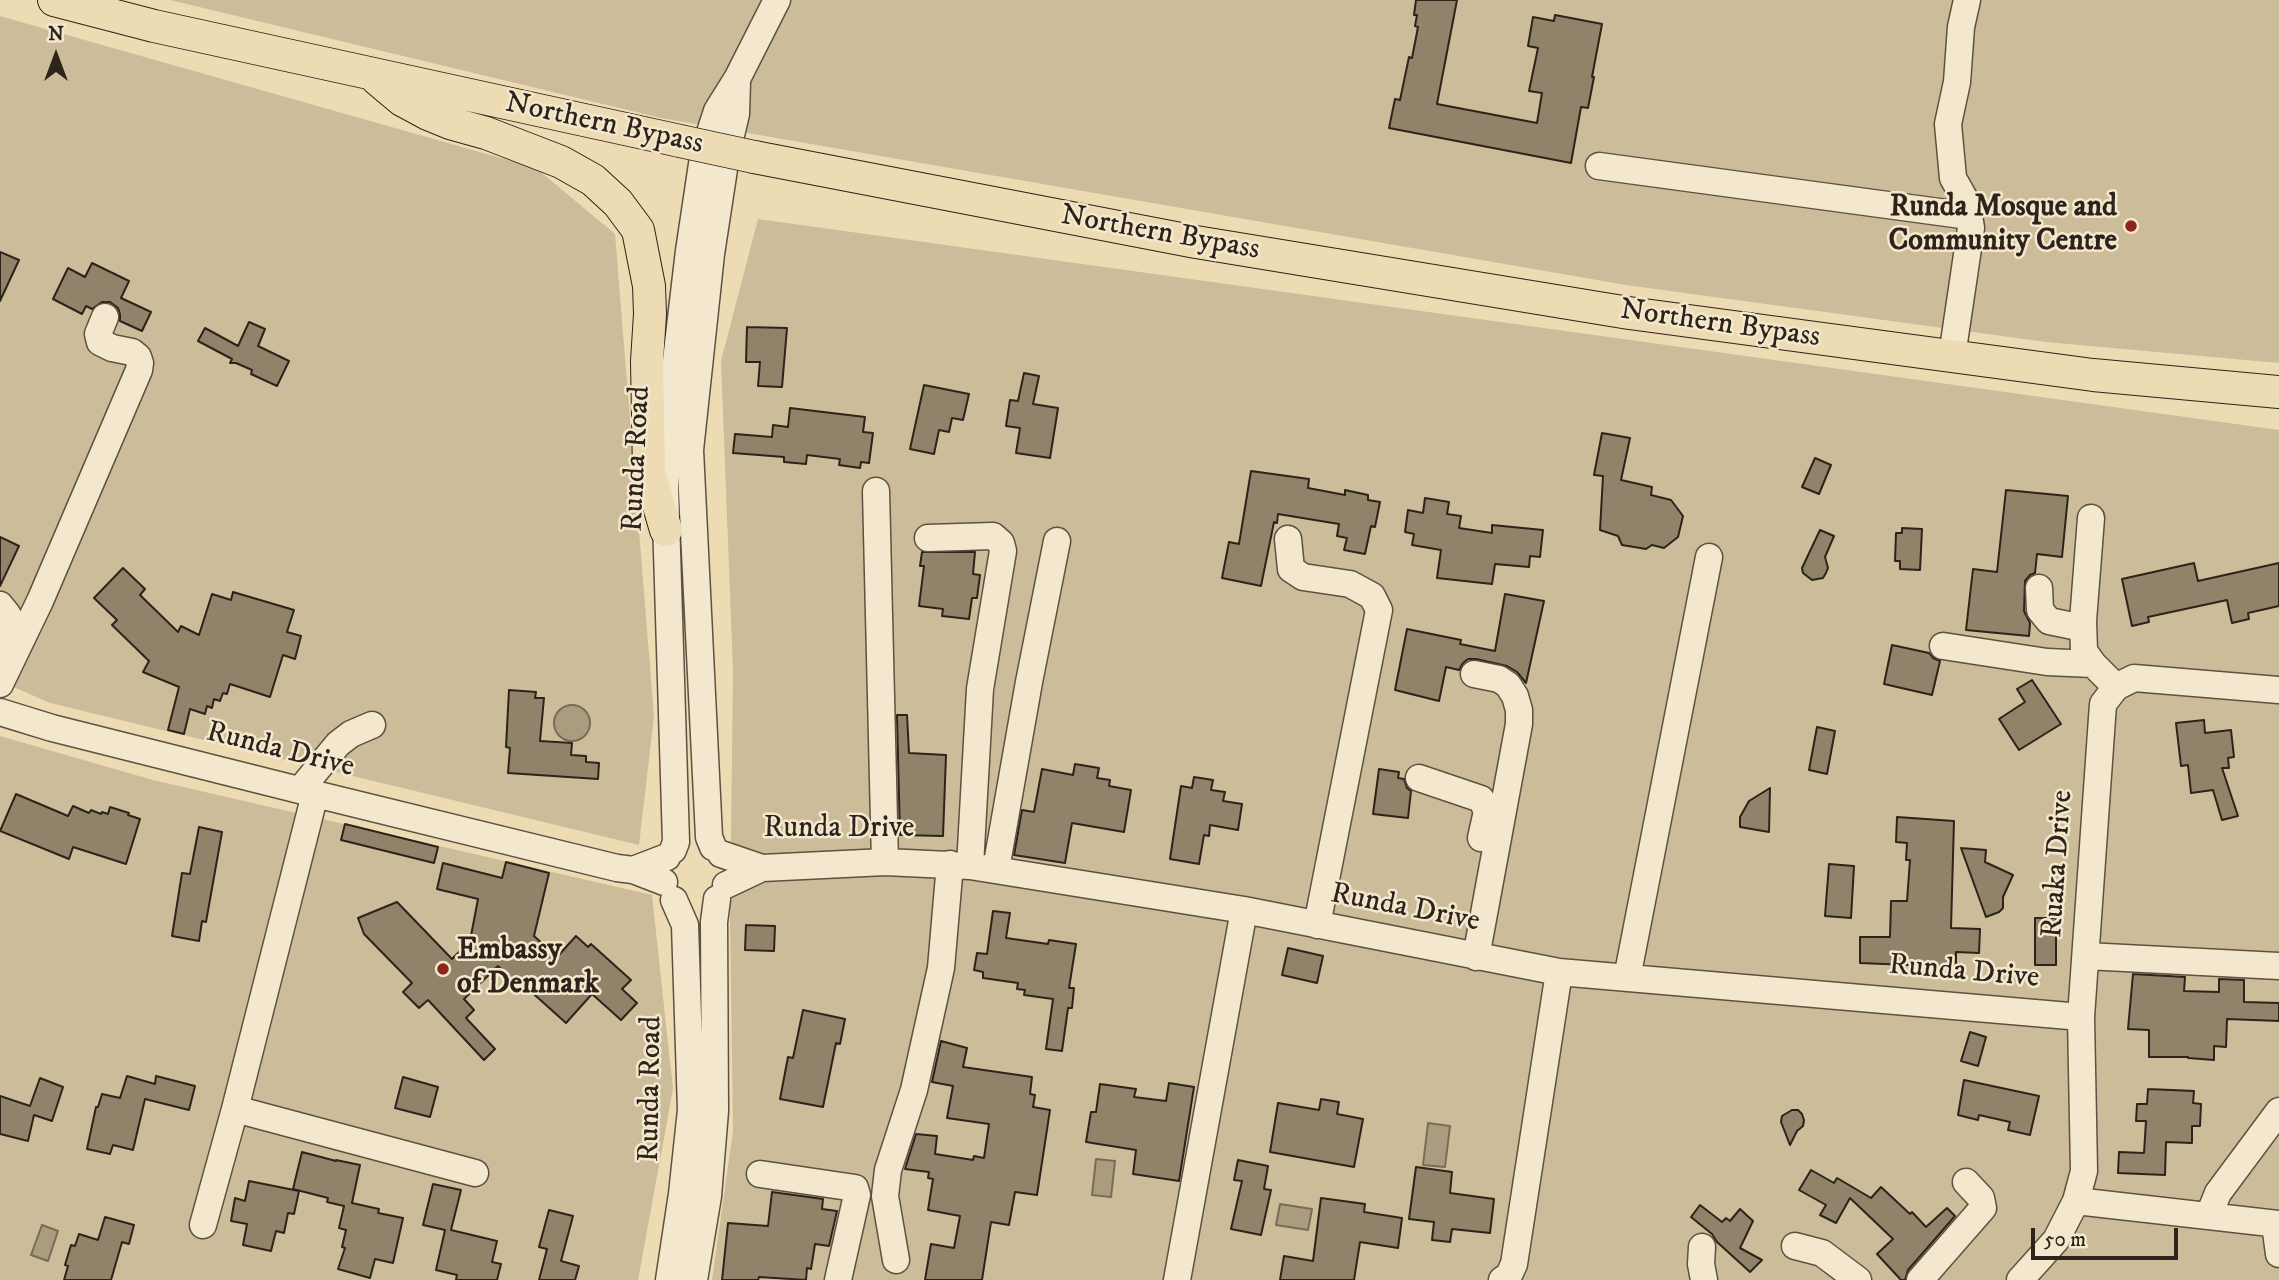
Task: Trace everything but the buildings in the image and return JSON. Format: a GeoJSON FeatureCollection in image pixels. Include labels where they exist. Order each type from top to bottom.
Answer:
{"type":"FeatureCollection","features":[{"type":"Feature","properties":{"kind":"main road","name":"Northern Bypass"},"geometry":{"type":"LineString","coordinates":[[54,0],[154,26],[754,157],[1223,246],[1629,313],[2093,375],[2279,392]]}},
{"type":"Feature","properties":{"kind":"main road"},"geometry":{"type":"LineString","coordinates":[[370,73],[402,100],[428,114],[561,162],[593,180],[618,202],[638,230],[649,286],[649,472],[667,530]]}},
{"type":"Feature","properties":{"kind":"street","name":"Runda Road"},"geometry":{"type":"LineString","coordinates":[[669,1280],[691,1110],[685,925],[670,872],[676,842],[666,445],[704,150],[717,111],[737,79],[777,0]]}},
{"type":"Feature","properties":{"kind":"street"},"geometry":{"type":"LineString","coordinates":[[1952,356],[1971,228],[1967,203],[1953,178],[1948,124],[1958,74],[1966,0]]}},
{"type":"Feature","properties":{"kind":"street","name":"Runda Road"},"geometry":{"type":"LineString","coordinates":[[717,851],[709,837],[690,450],[711,254],[726,156],[736,114],[737,79]]}},
{"type":"Feature","properties":{"kind":"street"},"geometry":{"type":"LineString","coordinates":[[1599,166],[1969,216]]}},
{"type":"Feature","properties":{"kind":"street"},"geometry":{"type":"LineString","coordinates":[[0,684],[40,601],[139,370],[138,357],[132,352],[112,348],[100,342],[98,334],[104,317]]}},
{"type":"Feature","properties":{"kind":"street"},"geometry":{"type":"LineString","coordinates":[[877,491],[885,862]]}},
{"type":"Feature","properties":{"kind":"street"},"geometry":{"type":"LineString","coordinates":[[2091,519],[2083,628],[2084,651],[2116,687],[2134,678],[2279,690]]}},
{"type":"Feature","properties":{"kind":"street"},"geometry":{"type":"LineString","coordinates":[[928,538],[993,536],[1002,543],[1003,551],[979,689],[972,866]]}},
{"type":"Feature","properties":{"kind":"street"},"geometry":{"type":"LineString","coordinates":[[1288,539],[1291,569],[1303,577],[1350,584],[1372,596],[1379,610],[1317,925]]}},
{"type":"Feature","properties":{"kind":"street"},"geometry":{"type":"LineString","coordinates":[[896,1260],[885,1196],[888,1170],[914,1090],[941,968],[1029,682],[1057,541]]}},
{"type":"Feature","properties":{"kind":"street"},"geometry":{"type":"LineString","coordinates":[[1627,978],[1709,557]]}},
{"type":"Feature","properties":{"kind":"street"},"geometry":{"type":"LineString","coordinates":[[2039,588],[2040,610],[2049,621],[2083,628]]}},
{"type":"Feature","properties":{"kind":"street"},"geometry":{"type":"LineString","coordinates":[[0,605],[8,615],[8,623],[0,646]]}},
{"type":"Feature","properties":{"kind":"street"},"geometry":{"type":"LineString","coordinates":[[1943,646],[2056,663],[2093,664]]}},
{"type":"Feature","properties":{"kind":"street"},"geometry":{"type":"LineString","coordinates":[[1467,955],[1519,724],[1519,709],[1508,685],[1499,679],[1474,674]]}},
{"type":"Feature","properties":{"kind":"street","name":"Ruaka Drive"},"geometry":{"type":"LineString","coordinates":[[2020,1280],[2056,1240],[2076,1201],[2084,1171],[2081,1017],[2104,704],[2116,687]]}},
{"type":"Feature","properties":{"kind":"street","name":"Runda Drive"},"geometry":{"type":"LineString","coordinates":[[0,712],[52,728],[617,868],[670,872],[690,842],[699,842],[762,868],[885,862],[972,866],[1244,910],[1559,972],[2081,1017]]}},
{"type":"Feature","properties":{"kind":"street"},"geometry":{"type":"LineString","coordinates":[[203,1225],[235,1109],[307,792],[338,744],[351,734],[372,725]]}},
{"type":"Feature","properties":{"kind":"street"},"geometry":{"type":"LineString","coordinates":[[1419,778],[1481,799],[1486,806],[1467,955]]}},
{"type":"Feature","properties":{"kind":"street","name":"Runda Drive"},"geometry":{"type":"LineString","coordinates":[[717,851],[727,865],[728,874],[722,892]]}},
{"type":"Feature","properties":{"kind":"street"},"geometry":{"type":"LineString","coordinates":[[670,872],[691,907],[710,904],[722,892],[762,868]]}},
{"type":"Feature","properties":{"kind":"street","name":"Runda Road"},"geometry":{"type":"LineString","coordinates":[[694,1280],[708,1196],[715,1111],[714,922],[722,892]]}},
{"type":"Feature","properties":{"kind":"street"},"geometry":{"type":"LineString","coordinates":[[1177,1280],[1244,910]]}},
{"type":"Feature","properties":{"kind":"street"},"geometry":{"type":"LineString","coordinates":[[2086,956],[2279,966]]}},
{"type":"Feature","properties":{"kind":"street"},"geometry":{"type":"LineString","coordinates":[[1502,1280],[1509,1275],[1514,1264],[1559,972]]}},
{"type":"Feature","properties":{"kind":"street"},"geometry":{"type":"LineString","coordinates":[[235,1109],[475,1173]]}},
{"type":"Feature","properties":{"kind":"street"},"geometry":{"type":"LineString","coordinates":[[2209,1215],[2218,1193],[2279,1111]]}},
{"type":"Feature","properties":{"kind":"street"},"geometry":{"type":"LineString","coordinates":[[760,1174],[855,1188],[857,1195],[838,1280]]}},
{"type":"Feature","properties":{"kind":"street"},"geometry":{"type":"LineString","coordinates":[[1920,1280],[1983,1208],[1981,1198],[1966,1182]]}},
{"type":"Feature","properties":{"kind":"street"},"geometry":{"type":"LineString","coordinates":[[2076,1201],[2277,1224],[2279,1254]]}},
{"type":"Feature","properties":{"kind":"street"},"geometry":{"type":"LineString","coordinates":[[1795,1246],[1822,1253],[1858,1280]]}},
{"type":"Feature","properties":{"kind":"street"},"geometry":{"type":"LineString","coordinates":[[1702,1247],[1704,1280]]}},
{"type":"Feature","properties":{"kind":"shaded area"},"geometry":{"type":"Polygon","coordinates":[[[170,0],[2279,0],[2279,363],[2046,342],[1626,285],[661,118],[170,0]]]}},
{"type":"Feature","properties":{"kind":"shaded area"},"geometry":{"type":"Polygon","coordinates":[[[0,16],[536,168],[615,234],[654,716],[639,845],[50,703],[0,681],[0,16]]]}},
{"type":"Feature","properties":{"kind":"shaded area"},"geometry":{"type":"Polygon","coordinates":[[[758,219],[2279,430],[2279,1280],[712,1280],[733,1131],[730,921],[733,671],[721,361],[758,219]]]}},
{"type":"Feature","properties":{"kind":"shaded area"},"geometry":{"type":"Polygon","coordinates":[[[572,705],[585,710],[590,723],[585,736],[572,741],[559,736],[554,723],[559,710],[572,705]]]}},
{"type":"Feature","properties":{"kind":"shaded area"},"geometry":{"type":"Polygon","coordinates":[[[0,736],[153,780],[652,895],[673,1089],[638,1280],[0,1280],[0,736]]]}},
{"type":"Feature","properties":{"kind":"shaded area"},"geometry":{"type":"Polygon","coordinates":[[[1428,1123],[1450,1126],[1445,1167],[1423,1165],[1428,1123]]]}},
{"type":"Feature","properties":{"kind":"shaded area"},"geometry":{"type":"Polygon","coordinates":[[[1096,1159],[1115,1161],[1111,1197],[1092,1195],[1096,1159]]]}},
{"type":"Feature","properties":{"kind":"shaded area"},"geometry":{"type":"Polygon","coordinates":[[[1280,1204],[1312,1209],[1308,1230],[1276,1225],[1280,1204]]]}},
{"type":"Feature","properties":{"kind":"shaded area"},"geometry":{"type":"Polygon","coordinates":[[[42,1225],[58,1231],[48,1261],[31,1255],[42,1225]]]}},
{"type":"Feature","properties":{"kind":"place","name":"Runda Mosque and Community Centre"},"geometry":{"type":"Point","coordinates":[2131,226]}},
{"type":"Feature","properties":{"kind":"place","name":"Embassy of Denmark"},"geometry":{"type":"Point","coordinates":[443,969]}}]}
